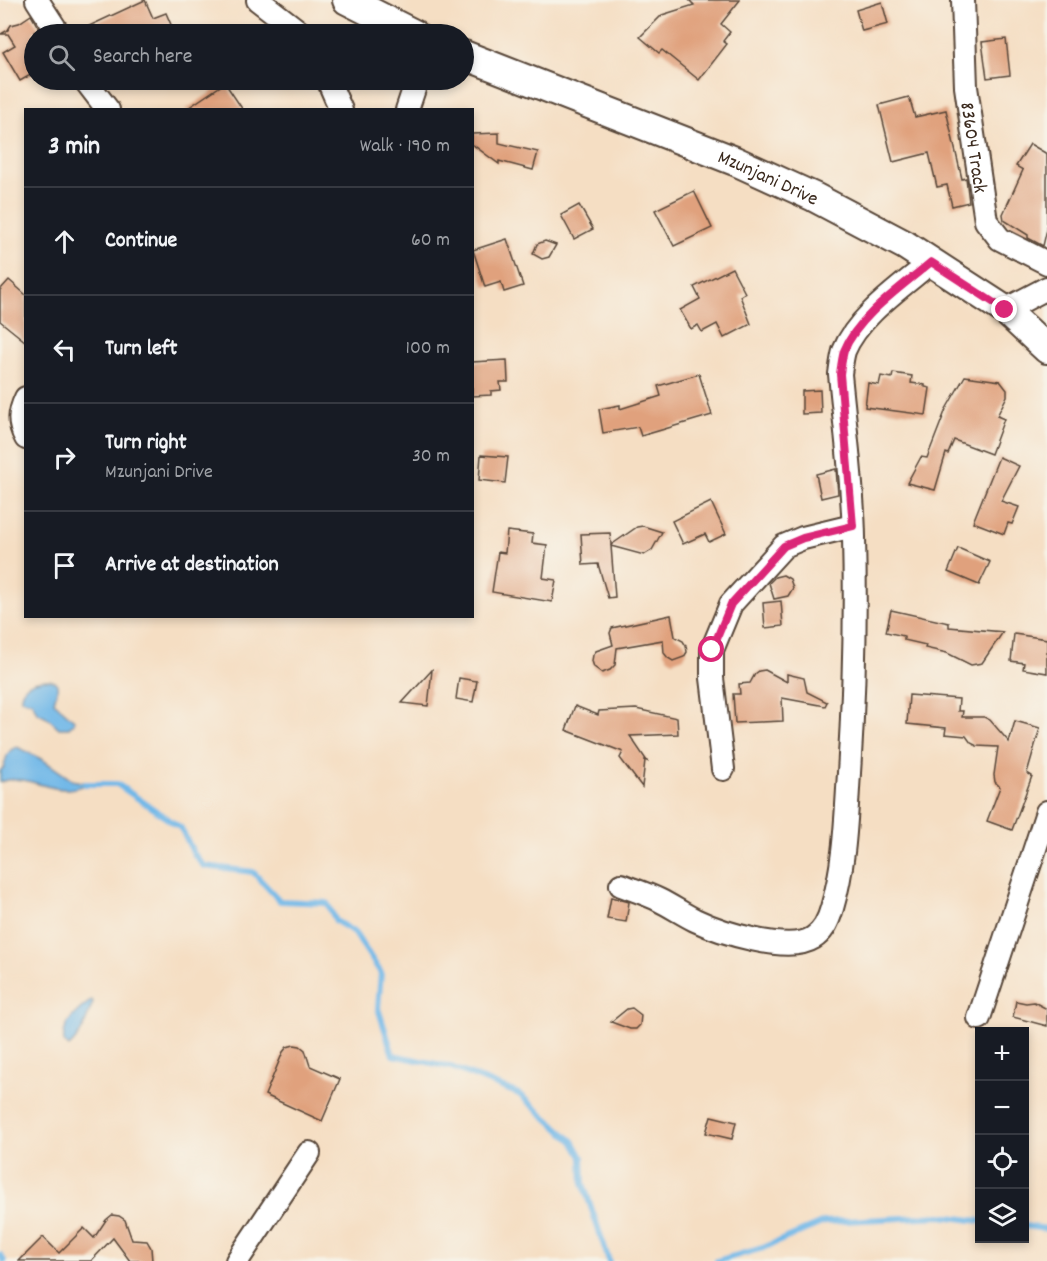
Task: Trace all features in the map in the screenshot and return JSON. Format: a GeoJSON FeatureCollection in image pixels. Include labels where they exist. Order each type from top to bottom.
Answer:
{"type":"FeatureCollection","features":[{"type":"Feature","properties":{"kind":"main road"},"geometry":{"type":"LineString","coordinates":[[347,0],[394,24]]}},
{"type":"Feature","properties":{"kind":"main road","name":"Mzunjani Drive"},"geometry":{"type":"LineString","coordinates":[[474,59],[735,161],[814,196],[905,245],[1005,310],[1047,349]]}},
{"type":"Feature","properties":{"kind":"street"},"geometry":{"type":"LineString","coordinates":[[37,0],[53,24]]}},
{"type":"Feature","properties":{"kind":"street"},"geometry":{"type":"LineString","coordinates":[[258,0],[289,24]]}},
{"type":"Feature","properties":{"kind":"street","name":"83604 Track"},"geometry":{"type":"LineString","coordinates":[[963,0],[966,87],[986,221],[1000,239],[1047,262]]}},
{"type":"Feature","properties":{"kind":"street"},"geometry":{"type":"LineString","coordinates":[[93,90],[106,108]]}},
{"type":"Feature","properties":{"kind":"street"},"geometry":{"type":"LineString","coordinates":[[332,90],[340,108]]}},
{"type":"Feature","properties":{"kind":"street"},"geometry":{"type":"LineString","coordinates":[[408,108],[414,90]]}},
{"type":"Feature","properties":{"kind":"street"},"geometry":{"type":"LineString","coordinates":[[621,885],[657,899],[695,920],[730,933],[787,944],[803,942],[813,938],[821,931],[832,906],[844,845],[851,744],[854,643],[853,526],[840,374],[844,352],[869,315],[931,262]]}},
{"type":"Feature","properties":{"kind":"street"},"geometry":{"type":"LineString","coordinates":[[1005,310],[1047,288]]}},
{"type":"Feature","properties":{"kind":"street"},"geometry":{"type":"LineString","coordinates":[[24,402],[20,411],[20,423],[24,433]]}},
{"type":"Feature","properties":{"kind":"street"},"geometry":{"type":"LineString","coordinates":[[723,769],[712,678],[712,650],[731,604],[784,546],[803,538],[853,526]]}},
{"type":"Feature","properties":{"kind":"street"},"geometry":{"type":"LineString","coordinates":[[979,1018],[1047,813]]}},
{"type":"Feature","properties":{"kind":"street"},"geometry":{"type":"LineString","coordinates":[[237,1261],[309,1153]]}},
{"type":"Feature","properties":{"kind":"water"},"geometry":{"type":"Polygon","coordinates":[[[44,680],[56,683],[54,702],[74,720],[69,728],[59,728],[47,717],[37,712],[32,702],[21,699],[21,694],[28,685],[44,680]]]}},
{"type":"Feature","properties":{"kind":"water"},"geometry":{"type":"Polygon","coordinates":[[[17,747],[43,760],[72,780],[91,784],[59,789],[17,779],[0,782],[0,771],[11,750],[17,747]]]}},
{"type":"Feature","properties":{"kind":"water"},"geometry":{"type":"Polygon","coordinates":[[[92,1000],[84,1026],[69,1047],[64,1042],[65,1029],[76,1013],[92,1000]]]}},
{"type":"Feature","properties":{"kind":"building"},"geometry":{"type":"Polygon","coordinates":[[[145,0],[153,18],[166,13],[171,24],[93,24],[145,0]]]}},
{"type":"Feature","properties":{"kind":"building"},"geometry":{"type":"Polygon","coordinates":[[[689,0],[740,0],[721,24],[730,32],[723,41],[727,44],[699,80],[662,50],[659,53],[640,37],[662,15],[694,5],[689,0]]]}},
{"type":"Feature","properties":{"kind":"building"},"geometry":{"type":"Polygon","coordinates":[[[882,2],[888,24],[862,31],[856,10],[882,2]]]}},
{"type":"Feature","properties":{"kind":"building"},"geometry":{"type":"Polygon","coordinates":[[[31,15],[36,24],[24,24],[24,79],[20,81],[3,52],[15,45],[8,34],[1,34],[11,25],[31,15]]]}},
{"type":"Feature","properties":{"kind":"building"},"geometry":{"type":"Polygon","coordinates":[[[1006,39],[1010,75],[987,78],[982,42],[1006,39]]]}},
{"type":"Feature","properties":{"kind":"building"},"geometry":{"type":"Polygon","coordinates":[[[215,90],[230,90],[242,108],[188,108],[215,90]]]}},
{"type":"Feature","properties":{"kind":"building"},"geometry":{"type":"Polygon","coordinates":[[[909,97],[915,117],[946,110],[962,179],[966,178],[969,202],[952,206],[947,185],[937,187],[929,153],[893,162],[879,105],[909,97]]]}},
{"type":"Feature","properties":{"kind":"building"},"geometry":{"type":"Polygon","coordinates":[[[499,133],[499,143],[538,152],[533,170],[499,161],[499,164],[474,145],[474,134],[499,133]]]}},
{"type":"Feature","properties":{"kind":"building"},"geometry":{"type":"Polygon","coordinates":[[[1030,144],[1047,154],[1047,229],[1043,246],[1004,220],[1003,214],[1023,170],[1016,166],[1030,144]]]}},
{"type":"Feature","properties":{"kind":"building"},"geometry":{"type":"Polygon","coordinates":[[[694,191],[712,228],[674,246],[655,210],[694,191]]]}},
{"type":"Feature","properties":{"kind":"building"},"geometry":{"type":"Polygon","coordinates":[[[579,205],[593,229],[574,239],[561,215],[579,205]]]}},
{"type":"Feature","properties":{"kind":"building"},"geometry":{"type":"Polygon","coordinates":[[[507,239],[523,286],[504,292],[501,282],[485,287],[474,250],[507,239]]]}},
{"type":"Feature","properties":{"kind":"building"},"geometry":{"type":"Polygon","coordinates":[[[545,241],[556,245],[549,257],[542,259],[533,254],[537,244],[545,241]]]}},
{"type":"Feature","properties":{"kind":"building"},"geometry":{"type":"Polygon","coordinates":[[[732,268],[745,293],[740,296],[751,324],[724,338],[717,324],[702,332],[698,325],[691,329],[680,310],[700,299],[694,287],[732,268]]]}},
{"type":"Feature","properties":{"kind":"building"},"geometry":{"type":"Polygon","coordinates":[[[9,280],[24,293],[24,340],[0,321],[0,290],[9,280]]]}},
{"type":"Feature","properties":{"kind":"building"},"geometry":{"type":"Polygon","coordinates":[[[507,360],[508,382],[500,382],[501,390],[491,391],[491,395],[474,396],[474,362],[507,360]]]}},
{"type":"Feature","properties":{"kind":"building"},"geometry":{"type":"Polygon","coordinates":[[[893,373],[912,376],[911,383],[930,388],[926,415],[865,407],[868,383],[879,385],[881,376],[892,378],[893,373]]]}},
{"type":"Feature","properties":{"kind":"building"},"geometry":{"type":"Polygon","coordinates":[[[699,374],[712,415],[641,436],[638,427],[603,433],[599,409],[620,405],[620,409],[661,396],[658,386],[699,374]]]}},
{"type":"Feature","properties":{"kind":"building"},"geometry":{"type":"Polygon","coordinates":[[[965,376],[1000,381],[1007,390],[1007,396],[997,416],[1004,419],[991,454],[954,440],[948,454],[946,453],[935,490],[907,483],[921,457],[927,458],[946,409],[965,376]]]}},
{"type":"Feature","properties":{"kind":"building"},"geometry":{"type":"Polygon","coordinates":[[[820,390],[821,413],[802,414],[802,391],[820,390]]]}},
{"type":"Feature","properties":{"kind":"building"},"geometry":{"type":"Polygon","coordinates":[[[481,455],[508,457],[505,483],[479,480],[481,455]]]}},
{"type":"Feature","properties":{"kind":"building"},"geometry":{"type":"Polygon","coordinates":[[[999,457],[1019,466],[1001,501],[1019,507],[1012,524],[1008,523],[1004,534],[973,522],[999,457]]]}},
{"type":"Feature","properties":{"kind":"building"},"geometry":{"type":"Polygon","coordinates":[[[836,469],[838,494],[821,498],[816,474],[836,469]]]}},
{"type":"Feature","properties":{"kind":"building"},"geometry":{"type":"Polygon","coordinates":[[[711,502],[726,534],[709,542],[705,534],[683,544],[672,521],[711,502]]]}},
{"type":"Feature","properties":{"kind":"building"},"geometry":{"type":"Polygon","coordinates":[[[643,526],[662,532],[652,550],[644,555],[611,546],[615,597],[608,598],[598,564],[583,565],[581,534],[610,533],[611,545],[637,527],[643,526]]]}},
{"type":"Feature","properties":{"kind":"building"},"geometry":{"type":"Polygon","coordinates":[[[507,531],[533,534],[532,543],[547,545],[543,578],[556,580],[552,602],[492,592],[498,552],[505,553],[507,531]]]}},
{"type":"Feature","properties":{"kind":"building"},"geometry":{"type":"Polygon","coordinates":[[[958,548],[990,562],[979,585],[948,572],[958,548]]]}},
{"type":"Feature","properties":{"kind":"building"},"geometry":{"type":"Polygon","coordinates":[[[783,575],[790,579],[793,588],[788,596],[774,599],[769,583],[775,577],[783,575]]]}},
{"type":"Feature","properties":{"kind":"building"},"geometry":{"type":"Polygon","coordinates":[[[781,601],[783,626],[765,628],[763,603],[781,601]]]}},
{"type":"Feature","properties":{"kind":"building"},"geometry":{"type":"Polygon","coordinates":[[[891,610],[949,623],[949,627],[1003,632],[982,663],[971,665],[947,653],[925,648],[926,645],[904,640],[904,636],[886,632],[891,610]]]}},
{"type":"Feature","properties":{"kind":"building"},"geometry":{"type":"Polygon","coordinates":[[[671,615],[675,637],[683,641],[686,646],[687,652],[684,657],[673,661],[668,658],[664,653],[663,640],[617,648],[615,665],[610,670],[602,673],[594,667],[592,661],[596,651],[613,645],[610,633],[612,628],[671,615]]]}},
{"type":"Feature","properties":{"kind":"building"},"geometry":{"type":"Polygon","coordinates":[[[1014,634],[1047,639],[1047,673],[1023,669],[1024,663],[1011,661],[1014,634]]]}},
{"type":"Feature","properties":{"kind":"building"},"geometry":{"type":"Polygon","coordinates":[[[432,670],[428,706],[402,703],[432,670]]]}},
{"type":"Feature","properties":{"kind":"building"},"geometry":{"type":"Polygon","coordinates":[[[765,670],[787,682],[787,674],[804,678],[807,692],[827,702],[825,706],[782,698],[783,721],[735,723],[733,694],[740,694],[739,684],[750,683],[755,674],[765,670]]]}},
{"type":"Feature","properties":{"kind":"building"},"geometry":{"type":"Polygon","coordinates":[[[459,678],[477,681],[473,702],[456,699],[459,678]]]}},
{"type":"Feature","properties":{"kind":"building"},"geometry":{"type":"Polygon","coordinates":[[[909,695],[959,699],[958,711],[963,711],[962,717],[984,717],[990,720],[1009,742],[1015,721],[1040,728],[1027,773],[1032,776],[1012,830],[987,821],[1000,787],[995,782],[994,775],[998,747],[977,746],[971,743],[966,736],[945,734],[946,728],[907,724],[909,695]]]}},
{"type":"Feature","properties":{"kind":"building"},"geometry":{"type":"Polygon","coordinates":[[[575,706],[598,715],[599,711],[636,709],[677,718],[678,734],[630,736],[647,761],[645,760],[642,787],[620,758],[623,752],[566,730],[575,706]]]}},
{"type":"Feature","properties":{"kind":"building"},"geometry":{"type":"Polygon","coordinates":[[[611,897],[629,902],[626,922],[607,919],[611,897]]]}},
{"type":"Feature","properties":{"kind":"building"},"geometry":{"type":"Polygon","coordinates":[[[1016,1001],[1034,1002],[1047,1009],[1047,1026],[1013,1017],[1016,1001]]]}},
{"type":"Feature","properties":{"kind":"building"},"geometry":{"type":"Polygon","coordinates":[[[632,1008],[641,1015],[640,1025],[636,1029],[611,1022],[627,1009],[632,1008]]]}},
{"type":"Feature","properties":{"kind":"building"},"geometry":{"type":"Polygon","coordinates":[[[294,1045],[305,1050],[310,1066],[340,1079],[322,1121],[265,1095],[283,1052],[287,1047],[294,1045]]]}},
{"type":"Feature","properties":{"kind":"building"},"geometry":{"type":"Polygon","coordinates":[[[711,1116],[736,1122],[732,1139],[706,1133],[711,1116]]]}},
{"type":"Feature","properties":{"kind":"building"},"geometry":{"type":"Polygon","coordinates":[[[112,1215],[125,1220],[132,1240],[147,1241],[151,1248],[152,1261],[130,1261],[113,1238],[91,1261],[19,1261],[43,1237],[59,1253],[84,1228],[94,1238],[112,1215]]]}},
{"type":"Feature","properties":{"kind":"waterway"},"geometry":{"type":"LineString","coordinates":[[85,784],[117,784],[181,828],[194,854],[204,866],[253,872],[280,901],[327,903],[336,921],[354,932],[381,973],[378,1008],[393,1055],[451,1067],[519,1094],[573,1141],[582,1157],[583,1183],[609,1261]]}},
{"type":"Feature","properties":{"kind":"waterway"},"geometry":{"type":"LineString","coordinates":[[717,1261],[763,1248],[824,1222],[941,1216],[975,1220]]}},
{"type":"Feature","properties":{"kind":"waterway"},"geometry":{"type":"LineString","coordinates":[[1029,1227],[1047,1229]]}},
{"type":"Feature","properties":{"kind":"waterway"},"geometry":{"type":"LineString","coordinates":[[0,1255],[4,1261]]}},
{"type":"Feature","properties":{"kind":"route"},"geometry":{"type":"LineString","coordinates":[[712,650],[731,604],[784,546],[803,538],[853,526],[840,374],[844,352],[869,315],[931,262],[1005,310]]}}]}
